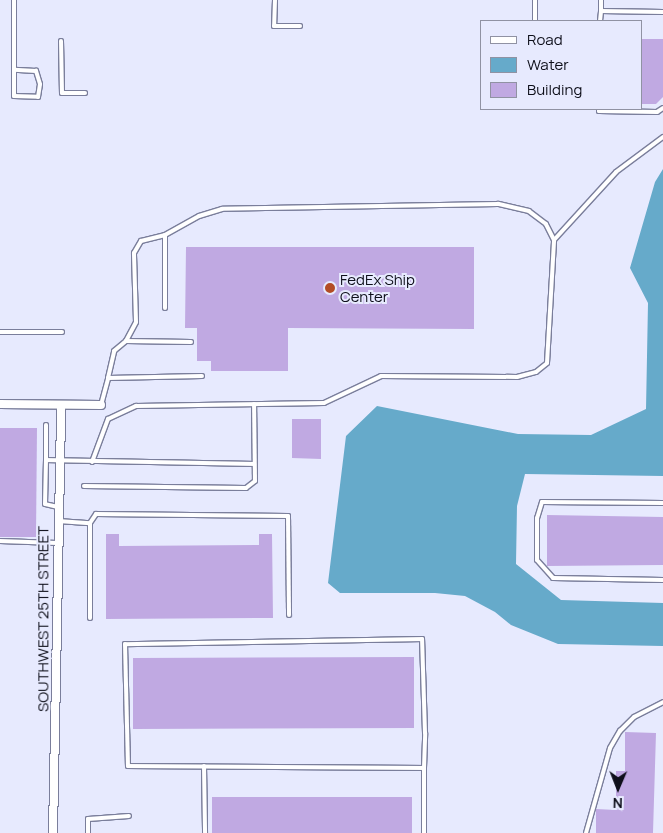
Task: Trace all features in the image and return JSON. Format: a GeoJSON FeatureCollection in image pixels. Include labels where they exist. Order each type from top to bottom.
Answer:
{"type":"FeatureCollection","features":[{"type":"Feature","properties":{"kind":"street"},"geometry":{"type":"LineString","coordinates":[[0,404],[102,405]]}},
{"type":"Feature","properties":{"kind":"street","name":"SOUTHWEST 25TH STREET"},"geometry":{"type":"LineString","coordinates":[[54,833],[57,542],[61,404]]}},
{"type":"Feature","properties":{"kind":"lane"},"geometry":{"type":"LineString","coordinates":[[14,0],[14,70],[14,96],[38,97],[40,84],[36,71],[14,70]]}},
{"type":"Feature","properties":{"kind":"lane"},"geometry":{"type":"LineString","coordinates":[[275,0],[274,26],[300,26]]}},
{"type":"Feature","properties":{"kind":"lane"},"geometry":{"type":"LineString","coordinates":[[534,20],[535,0]]}},
{"type":"Feature","properties":{"kind":"lane"},"geometry":{"type":"LineString","coordinates":[[600,0],[600,20]]}},
{"type":"Feature","properties":{"kind":"lane"},"geometry":{"type":"LineString","coordinates":[[601,11],[663,12]]}},
{"type":"Feature","properties":{"kind":"lane"},"geometry":{"type":"LineString","coordinates":[[61,40],[62,93],[85,93]]}},
{"type":"Feature","properties":{"kind":"lane"},"geometry":{"type":"LineString","coordinates":[[599,110],[657,112],[663,108]]}},
{"type":"Feature","properties":{"kind":"lane"},"geometry":{"type":"LineString","coordinates":[[554,240],[616,172],[663,137]]}},
{"type":"Feature","properties":{"kind":"lane"},"geometry":{"type":"LineString","coordinates":[[92,462],[108,419],[136,406],[324,403],[381,376],[517,377],[536,372],[547,363],[554,240],[546,224],[529,211],[498,204],[222,209],[199,216],[165,236],[141,240],[134,253],[136,322],[126,341],[114,351],[102,405]]}},
{"type":"Feature","properties":{"kind":"lane"},"geometry":{"type":"LineString","coordinates":[[165,236],[165,308]]}},
{"type":"Feature","properties":{"kind":"lane"},"geometry":{"type":"LineString","coordinates":[[0,332],[62,332]]}},
{"type":"Feature","properties":{"kind":"lane"},"geometry":{"type":"LineString","coordinates":[[126,341],[191,342]]}},
{"type":"Feature","properties":{"kind":"lane"},"geometry":{"type":"LineString","coordinates":[[108,378],[202,376]]}},
{"type":"Feature","properties":{"kind":"lane"},"geometry":{"type":"LineString","coordinates":[[84,486],[246,488],[254,481],[254,404]]}},
{"type":"Feature","properties":{"kind":"lane"},"geometry":{"type":"LineString","coordinates":[[46,425],[45,504],[58,507]]}},
{"type":"Feature","properties":{"kind":"lane"},"geometry":{"type":"LineString","coordinates":[[46,460],[254,464]]}},
{"type":"Feature","properties":{"kind":"lane"},"geometry":{"type":"LineString","coordinates":[[663,503],[542,502],[537,518],[538,560],[553,578],[663,580]]}},
{"type":"Feature","properties":{"kind":"lane"},"geometry":{"type":"LineString","coordinates":[[90,618],[90,523],[96,514],[288,516],[289,615]]}},
{"type":"Feature","properties":{"kind":"lane"},"geometry":{"type":"LineString","coordinates":[[58,521],[90,523]]}},
{"type":"Feature","properties":{"kind":"lane"},"geometry":{"type":"LineString","coordinates":[[0,541],[57,542]]}},
{"type":"Feature","properties":{"kind":"lane"},"geometry":{"type":"LineString","coordinates":[[424,768],[128,766],[125,644],[422,639],[424,768],[424,833]]}},
{"type":"Feature","properties":{"kind":"lane"},"geometry":{"type":"LineString","coordinates":[[586,833],[610,748],[620,731],[634,717],[663,702]]}},
{"type":"Feature","properties":{"kind":"lane"},"geometry":{"type":"LineString","coordinates":[[204,766],[205,833]]}},
{"type":"Feature","properties":{"kind":"lane"},"geometry":{"type":"LineString","coordinates":[[88,833],[88,819],[129,816]]}},
{"type":"Feature","properties":{"kind":"water"},"geometry":{"type":"Polygon","coordinates":[[[663,169],[663,476],[525,474],[517,506],[516,564],[561,600],[663,603],[663,646],[558,644],[511,625],[495,612],[465,596],[435,593],[340,593],[328,583],[346,436],[377,406],[518,434],[591,435],[646,409],[648,303],[630,268],[655,182],[663,169]]]}},
{"type":"Feature","properties":{"kind":"building"},"geometry":{"type":"Polygon","coordinates":[[[643,39],[663,39],[663,97],[656,104],[643,104],[643,39]]]}},
{"type":"Feature","properties":{"kind":"building","name":"FedEx Ship Center"},"geometry":{"type":"Polygon","coordinates":[[[186,247],[474,247],[474,329],[288,328],[288,371],[211,371],[211,361],[197,361],[197,328],[185,328],[186,247]]]}},
{"type":"Feature","properties":{"kind":"building"},"geometry":{"type":"Polygon","coordinates":[[[292,419],[321,419],[321,459],[292,458],[292,419]]]}},
{"type":"Feature","properties":{"kind":"building"},"geometry":{"type":"Polygon","coordinates":[[[0,428],[37,428],[36,537],[0,537],[0,428]]]}},
{"type":"Feature","properties":{"kind":"building"},"geometry":{"type":"Polygon","coordinates":[[[547,515],[663,517],[663,565],[547,566],[547,515]]]}},
{"type":"Feature","properties":{"kind":"building"},"geometry":{"type":"Polygon","coordinates":[[[106,534],[119,534],[119,546],[259,545],[259,534],[272,534],[273,618],[106,619],[106,534]]]}},
{"type":"Feature","properties":{"kind":"building"},"geometry":{"type":"Polygon","coordinates":[[[414,657],[414,728],[133,729],[133,658],[414,657]]]}},
{"type":"Feature","properties":{"kind":"building"},"geometry":{"type":"Polygon","coordinates":[[[625,732],[656,733],[653,833],[596,833],[596,809],[616,810],[616,771],[625,771],[625,732]]]}},
{"type":"Feature","properties":{"kind":"building"},"geometry":{"type":"Polygon","coordinates":[[[212,797],[412,797],[412,833],[212,833],[212,797]]]}},
{"type":"Feature","properties":{"kind":"place","name":"FedEx Ship Center"},"geometry":{"type":"Point","coordinates":[330,288]}}]}
